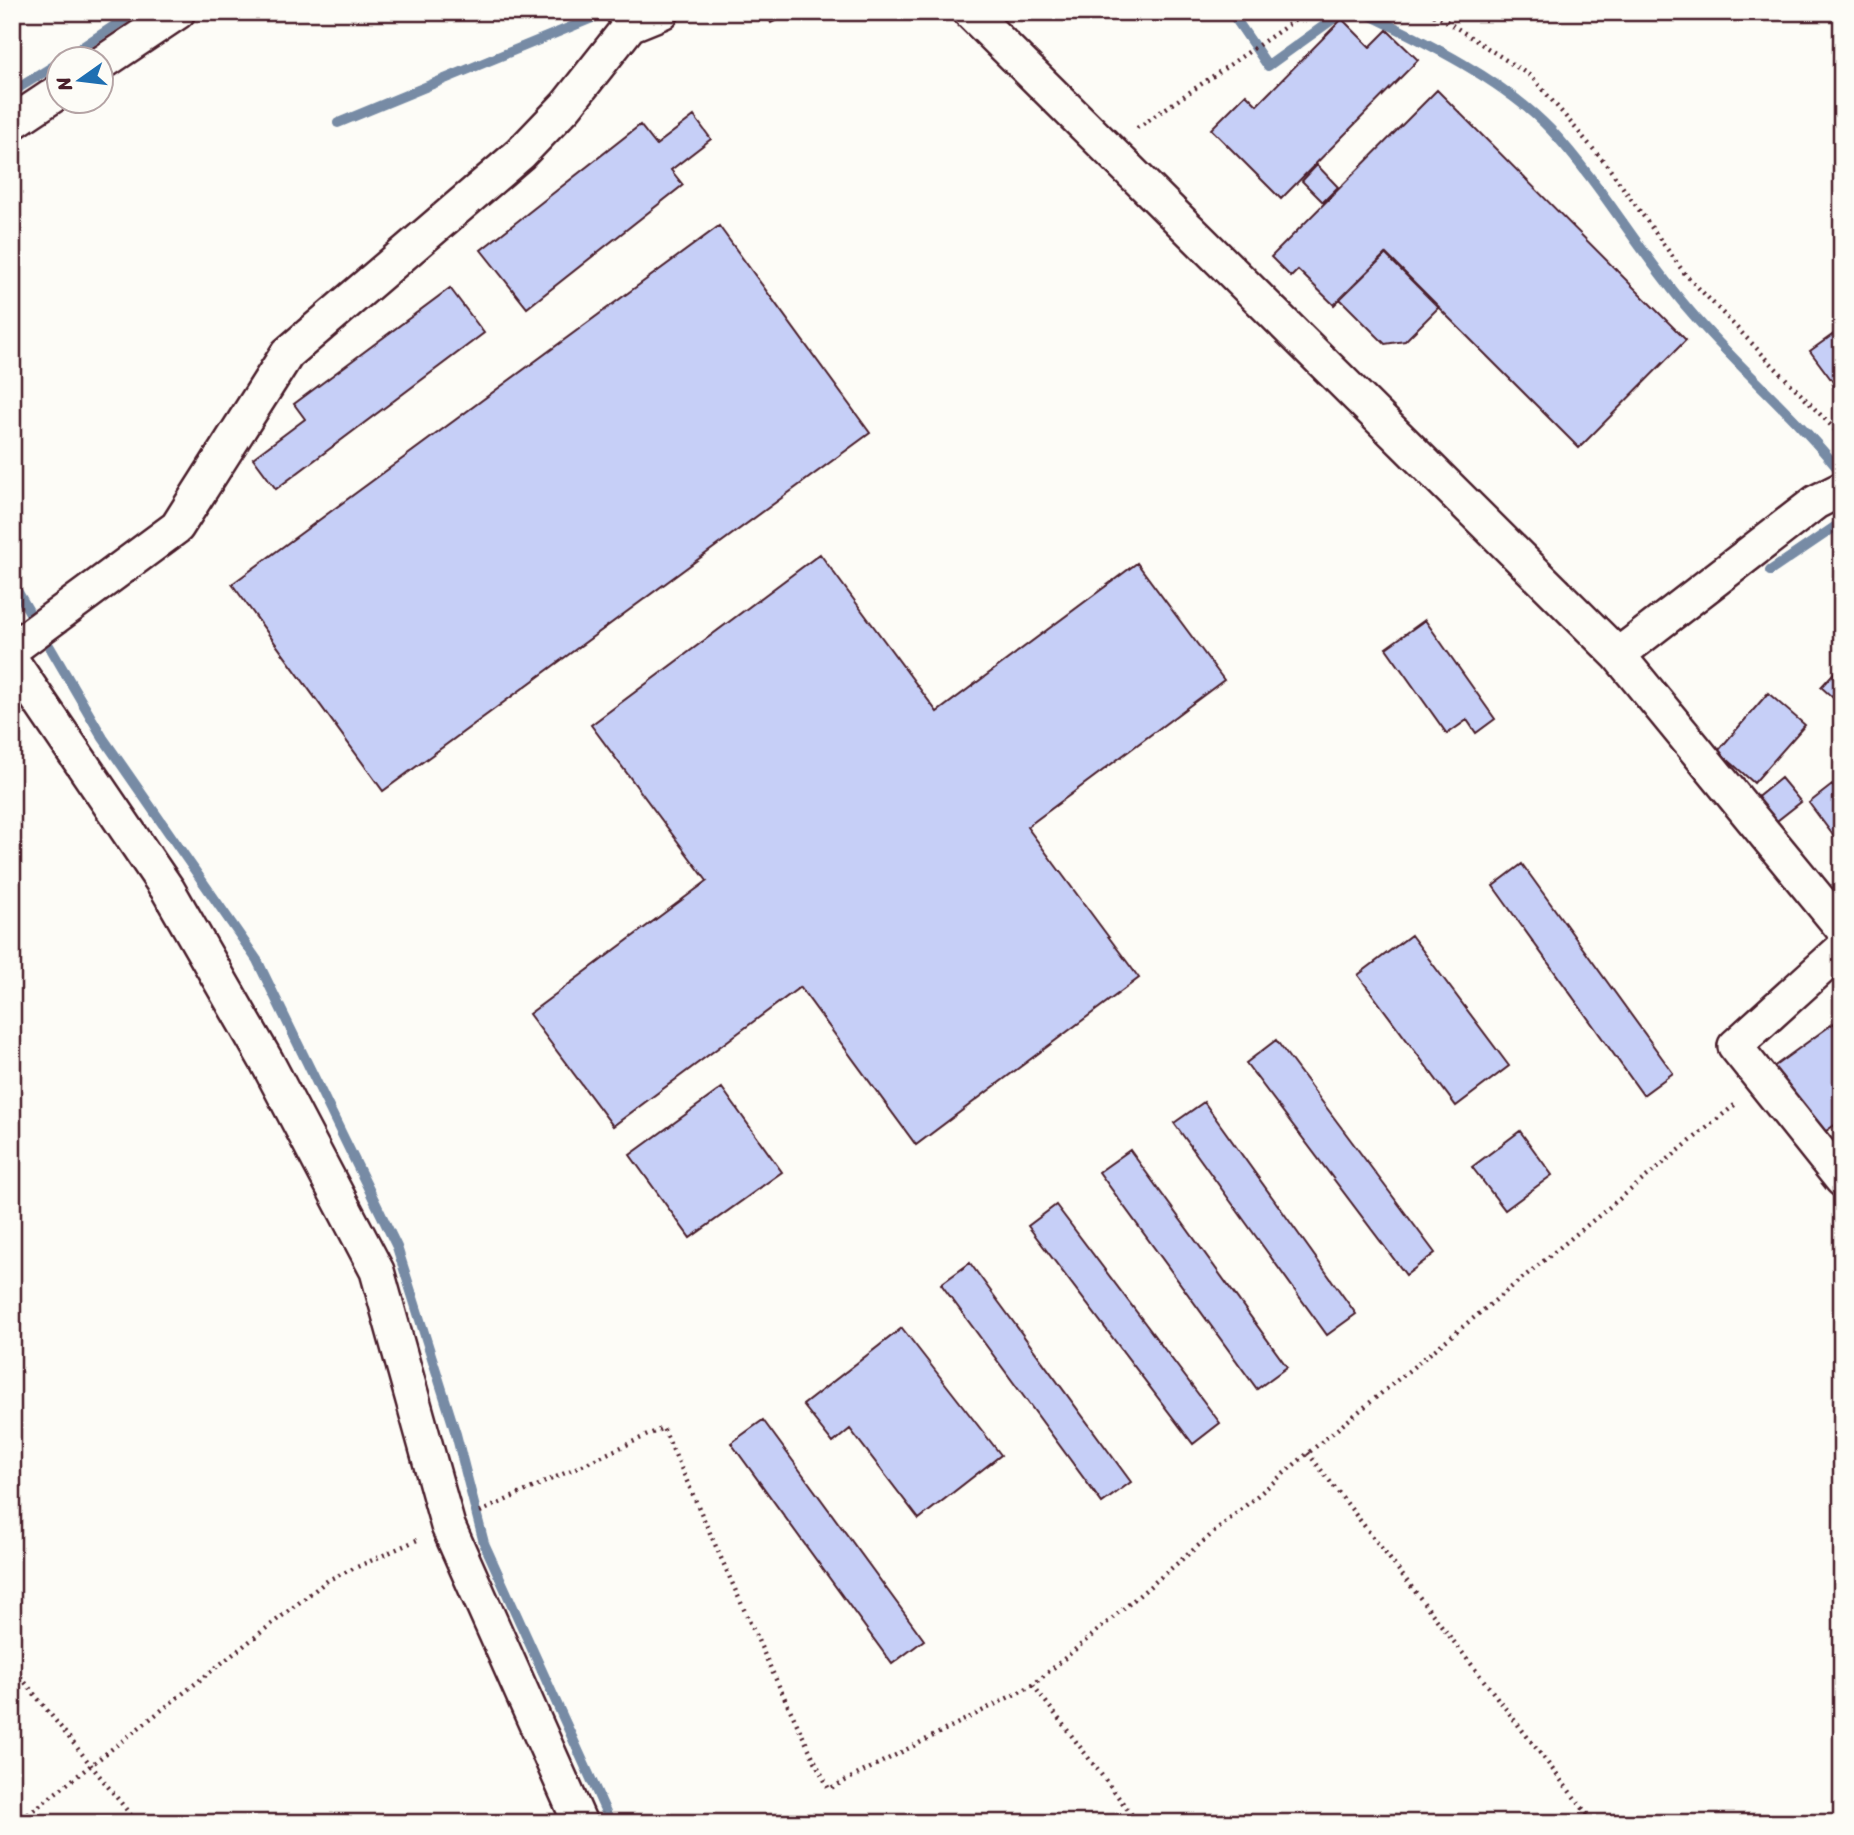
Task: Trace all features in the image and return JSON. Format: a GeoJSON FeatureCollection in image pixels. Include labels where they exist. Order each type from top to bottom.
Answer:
{"type":"FeatureCollection","features":[{"type":"Feature","properties":{"kind":"street"},"geometry":{"type":"LineString","coordinates":[[116,54],[178,12]]}},
{"type":"Feature","properties":{"kind":"street"},"geometry":{"type":"LineString","coordinates":[[12,649],[177,527],[287,354],[520,154],[566,106],[626,18],[662,12]]}},
{"type":"Feature","properties":{"kind":"street"},"geometry":{"type":"LineString","coordinates":[[970,12],[1618,655],[1842,928]]}},
{"type":"Feature","properties":{"kind":"street"},"geometry":{"type":"LineString","coordinates":[[12,122],[46,100]]}},
{"type":"Feature","properties":{"kind":"street"},"geometry":{"type":"LineString","coordinates":[[1618,655],[1816,502],[1842,489]]}},
{"type":"Feature","properties":{"kind":"street"},"geometry":{"type":"LineString","coordinates":[[12,661],[168,890],[267,1062],[377,1271],[448,1526],[580,1823]]}},
{"type":"Feature","properties":{"kind":"street"},"geometry":{"type":"LineString","coordinates":[[1842,949],[1735,1046],[1765,1080],[1842,1180]]}},
{"type":"Feature","properties":{"kind":"path"},"geometry":{"type":"LineString","coordinates":[[1107,149],[1307,12]]}},
{"type":"Feature","properties":{"kind":"path"},"geometry":{"type":"LineString","coordinates":[[1427,12],[1532,77],[1606,164],[1685,274],[1842,437]]}},
{"type":"Feature","properties":{"kind":"path"},"geometry":{"type":"LineString","coordinates":[[17,1823],[328,1580],[663,1428],[786,1705],[829,1789],[1033,1685],[1308,1453],[1765,1080]]}},
{"type":"Feature","properties":{"kind":"path"},"geometry":{"type":"LineString","coordinates":[[1308,1453],[1594,1823]]}},
{"type":"Feature","properties":{"kind":"path"},"geometry":{"type":"LineString","coordinates":[[12,1666],[137,1823]]}},
{"type":"Feature","properties":{"kind":"path"},"geometry":{"type":"LineString","coordinates":[[1033,1685],[1138,1823]]}},
{"type":"Feature","properties":{"kind":"building"},"geometry":{"type":"Polygon","coordinates":[[[766,12],[794,12],[771,23],[766,12]]]}},
{"type":"Feature","properties":{"kind":"building"},"geometry":{"type":"Polygon","coordinates":[[[1342,19],[1370,47],[1387,30],[1418,60],[1281,199],[1211,129],[1246,94],[1257,105],[1342,19]]]}},
{"type":"Feature","properties":{"kind":"building"},"geometry":{"type":"Polygon","coordinates":[[[1437,90],[1686,340],[1579,448],[1385,254],[1334,305],[1298,270],[1291,277],[1271,257],[1437,90]]]}},
{"type":"Feature","properties":{"kind":"building"},"geometry":{"type":"Polygon","coordinates":[[[694,116],[711,139],[671,170],[683,185],[527,308],[481,250],[640,125],[656,145],[694,116]]]}},
{"type":"Feature","properties":{"kind":"building"},"geometry":{"type":"Polygon","coordinates":[[[1317,165],[1338,187],[1323,202],[1302,181],[1317,165]]]}},
{"type":"Feature","properties":{"kind":"building"},"geometry":{"type":"Polygon","coordinates":[[[719,226],[870,433],[383,791],[232,584],[719,226]]]}},
{"type":"Feature","properties":{"kind":"building"},"geometry":{"type":"Polygon","coordinates":[[[1386,254],[1439,307],[1405,341],[1385,344],[1340,299],[1386,254]]]}},
{"type":"Feature","properties":{"kind":"building"},"geometry":{"type":"Polygon","coordinates":[[[450,288],[484,333],[276,489],[253,458],[305,419],[294,404],[450,288]]]}},
{"type":"Feature","properties":{"kind":"building"},"geometry":{"type":"Polygon","coordinates":[[[1842,328],[1842,394],[1810,351],[1842,328]]]}},
{"type":"Feature","properties":{"kind":"building"},"geometry":{"type":"Polygon","coordinates":[[[820,554],[937,712],[1137,563],[1224,680],[1027,827],[1139,978],[916,1145],[800,987],[613,1126],[529,1014],[707,881],[591,725],[820,554]]]}},
{"type":"Feature","properties":{"kind":"building"},"geometry":{"type":"Polygon","coordinates":[[[1425,620],[1495,719],[1476,733],[1467,720],[1447,734],[1386,648],[1425,620]]]}},
{"type":"Feature","properties":{"kind":"building"},"geometry":{"type":"Polygon","coordinates":[[[1842,664],[1842,706],[1821,687],[1842,664]]]}},
{"type":"Feature","properties":{"kind":"building"},"geometry":{"type":"Polygon","coordinates":[[[1768,693],[1805,725],[1754,783],[1718,751],[1768,693]]]}},
{"type":"Feature","properties":{"kind":"building"},"geometry":{"type":"Polygon","coordinates":[[[1781,778],[1801,802],[1773,824],[1754,800],[1781,778]]]}},
{"type":"Feature","properties":{"kind":"building"},"geometry":{"type":"Polygon","coordinates":[[[1832,785],[1842,796],[1842,828],[1833,835],[1809,803],[1832,785]]]}},
{"type":"Feature","properties":{"kind":"building"},"geometry":{"type":"Polygon","coordinates":[[[1522,864],[1673,1073],[1643,1095],[1493,886],[1522,864]]]}},
{"type":"Feature","properties":{"kind":"building"},"geometry":{"type":"Polygon","coordinates":[[[1411,935],[1509,1066],[1456,1106],[1358,975],[1411,935]]]}},
{"type":"Feature","properties":{"kind":"building"},"geometry":{"type":"Polygon","coordinates":[[[1834,1023],[1842,1034],[1842,1120],[1820,1135],[1772,1068],[1834,1023]]]}},
{"type":"Feature","properties":{"kind":"building"},"geometry":{"type":"Polygon","coordinates":[[[1276,1040],[1435,1253],[1406,1275],[1246,1063],[1276,1040]]]}},
{"type":"Feature","properties":{"kind":"building"},"geometry":{"type":"Polygon","coordinates":[[[722,1088],[782,1172],[690,1238],[630,1155],[722,1088]]]}},
{"type":"Feature","properties":{"kind":"building"},"geometry":{"type":"Polygon","coordinates":[[[1204,1102],[1356,1314],[1327,1335],[1174,1123],[1204,1102]]]}},
{"type":"Feature","properties":{"kind":"building"},"geometry":{"type":"Polygon","coordinates":[[[1520,1131],[1552,1175],[1505,1210],[1472,1167],[1520,1131]]]}},
{"type":"Feature","properties":{"kind":"building"},"geometry":{"type":"Polygon","coordinates":[[[1130,1150],[1287,1367],[1257,1389],[1099,1172],[1130,1150]]]}},
{"type":"Feature","properties":{"kind":"building"},"geometry":{"type":"Polygon","coordinates":[[[1056,1205],[1220,1423],[1193,1444],[1028,1226],[1056,1205]]]}},
{"type":"Feature","properties":{"kind":"building"},"geometry":{"type":"Polygon","coordinates":[[[970,1263],[1131,1482],[1102,1503],[941,1284],[970,1263]]]}},
{"type":"Feature","properties":{"kind":"building"},"geometry":{"type":"Polygon","coordinates":[[[902,1328],[1001,1455],[919,1519],[850,1429],[833,1443],[803,1405],[902,1328]]]}},
{"type":"Feature","properties":{"kind":"building"},"geometry":{"type":"Polygon","coordinates":[[[763,1420],[924,1640],[892,1664],[731,1443],[763,1420]]]}},
{"type":"Feature","properties":{"kind":"waterway"},"geometry":{"type":"LineString","coordinates":[[84,46],[135,12]]}},
{"type":"Feature","properties":{"kind":"waterway"},"geometry":{"type":"LineString","coordinates":[[338,123],[607,12]]}},
{"type":"Feature","properties":{"kind":"waterway"},"geometry":{"type":"LineString","coordinates":[[1231,12],[1268,66],[1343,12]]}},
{"type":"Feature","properties":{"kind":"waterway"},"geometry":{"type":"LineString","coordinates":[[1363,12],[1437,49],[1487,79],[1511,95],[1551,130],[1588,174],[1654,267],[1690,311],[1806,432],[1842,474]]}},
{"type":"Feature","properties":{"kind":"waterway"},"geometry":{"type":"LineString","coordinates":[[12,92],[46,71]]}},
{"type":"Feature","properties":{"kind":"waterway"},"geometry":{"type":"LineString","coordinates":[[1770,571],[1842,522]]}},
{"type":"Feature","properties":{"kind":"waterway"},"geometry":{"type":"LineString","coordinates":[[12,582],[103,738],[257,960],[397,1247],[456,1434],[484,1543],[611,1823]]}}]}
